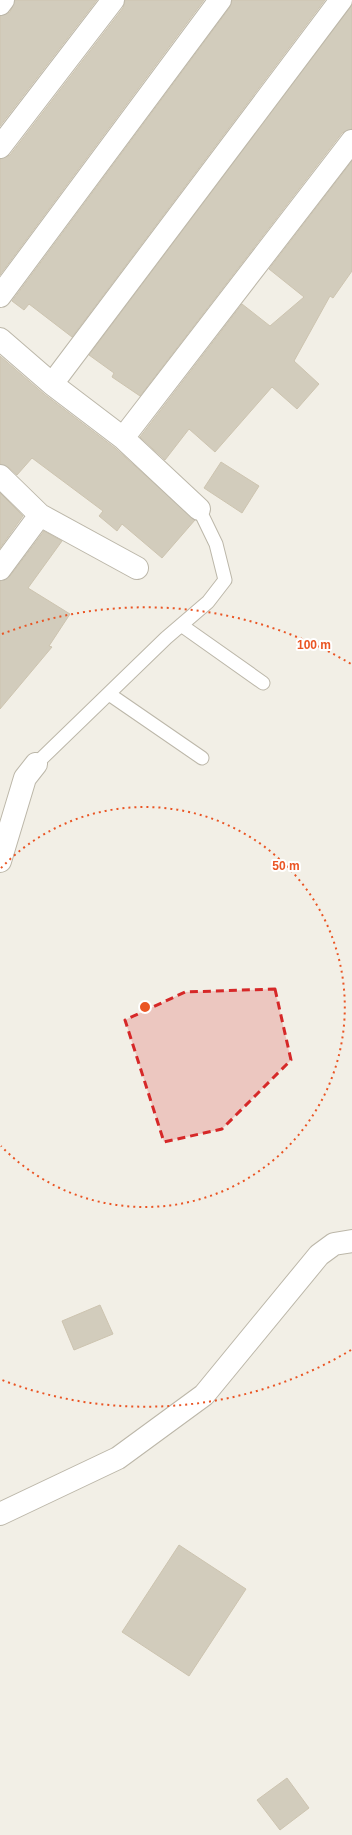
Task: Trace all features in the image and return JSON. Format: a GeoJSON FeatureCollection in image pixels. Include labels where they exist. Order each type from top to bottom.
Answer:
{"type":"FeatureCollection","features":[{"type":"Feature","properties":{"kind":"street"},"geometry":{"type":"LineString","coordinates":[[0,4],[3,0]]}},
{"type":"Feature","properties":{"kind":"street"},"geometry":{"type":"LineString","coordinates":[[0,147],[113,0]]}},
{"type":"Feature","properties":{"kind":"street"},"geometry":{"type":"LineString","coordinates":[[0,296],[220,0]]}},
{"type":"Feature","properties":{"kind":"street"},"geometry":{"type":"LineString","coordinates":[[52,384],[341,0]]}},
{"type":"Feature","properties":{"kind":"street"},"geometry":{"type":"LineString","coordinates":[[123,438],[352,141]]}},
{"type":"Feature","properties":{"kind":"street"},"geometry":{"type":"LineString","coordinates":[[0,339],[52,384],[123,438],[199,509]]}},
{"type":"Feature","properties":{"kind":"street"},"geometry":{"type":"LineString","coordinates":[[0,476],[40,515],[138,568]]}},
{"type":"Feature","properties":{"kind":"street"},"geometry":{"type":"LineString","coordinates":[[0,569],[40,515]]}},
{"type":"Feature","properties":{"kind":"street"},"geometry":{"type":"LineString","coordinates":[[0,861],[25,778],[36,764]]}},
{"type":"Feature","properties":{"kind":"street"},"geometry":{"type":"LineString","coordinates":[[0,1514],[118,1458],[204,1395],[319,1254],[334,1244],[352,1241]]}},
{"type":"Feature","properties":{"kind":"lane"},"geometry":{"type":"LineString","coordinates":[[36,764],[181,625],[208,602],[225,580],[216,544],[199,509]]}},
{"type":"Feature","properties":{"kind":"lane"},"geometry":{"type":"LineString","coordinates":[[181,625],[263,683]]}},
{"type":"Feature","properties":{"kind":"lane"},"geometry":{"type":"LineString","coordinates":[[109,694],[202,758]]}},
{"type":"Feature","properties":{"kind":"highlighted area"},"geometry":{"type":"Polygon","coordinates":[[[275,989],[291,1060],[222,1129],[164,1142],[125,1020],[185,992],[275,989]]]}},
{"type":"Feature","properties":{"kind":"building"},"geometry":{"type":"Polygon","coordinates":[[[15,0],[97,0],[0,126],[0,16],[10,12],[15,0]]]}},
{"type":"Feature","properties":{"kind":"building"},"geometry":{"type":"Polygon","coordinates":[[[125,0],[204,0],[0,275],[0,159],[10,155],[123,8],[125,0]]]}},
{"type":"Feature","properties":{"kind":"building"},"geometry":{"type":"Polygon","coordinates":[[[232,0],[325,0],[72,337],[29,304],[24,310],[12,301],[230,7],[232,0]]]}},
{"type":"Feature","properties":{"kind":"building"},"geometry":{"type":"Polygon","coordinates":[[[352,5],[352,129],[342,133],[140,396],[112,377],[114,373],[89,355],[352,5]]]}},
{"type":"Feature","properties":{"kind":"building"},"geometry":{"type":"Polygon","coordinates":[[[352,161],[352,271],[333,298],[330,296],[294,361],[319,384],[297,409],[272,387],[215,452],[189,429],[165,460],[140,437],[242,304],[270,326],[304,297],[269,269],[352,161]]]}},
{"type":"Feature","properties":{"kind":"building"},"geometry":{"type":"Polygon","coordinates":[[[0,356],[44,394],[115,448],[195,520],[162,558],[122,524],[117,531],[99,516],[103,511],[32,458],[17,475],[8,467],[0,464],[0,356]]]}},
{"type":"Feature","properties":{"kind":"building"},"geometry":{"type":"Polygon","coordinates":[[[221,462],[259,486],[242,513],[204,488],[221,462]]]}},
{"type":"Feature","properties":{"kind":"building"},"geometry":{"type":"Polygon","coordinates":[[[0,493],[23,516],[0,548],[0,493]]]}},
{"type":"Feature","properties":{"kind":"building"},"geometry":{"type":"Polygon","coordinates":[[[44,531],[62,541],[28,588],[70,614],[49,646],[52,647],[0,709],[0,581],[10,576],[44,531]]]}},
{"type":"Feature","properties":{"kind":"building"},"geometry":{"type":"Polygon","coordinates":[[[100,1305],[113,1334],[74,1350],[62,1321],[100,1305]]]}},
{"type":"Feature","properties":{"kind":"building"},"geometry":{"type":"Polygon","coordinates":[[[179,1545],[246,1589],[189,1676],[122,1632],[179,1545]]]}},
{"type":"Feature","properties":{"kind":"building"},"geometry":{"type":"Polygon","coordinates":[[[287,1778],[309,1808],[280,1830],[257,1800],[287,1778]]]}}]}
